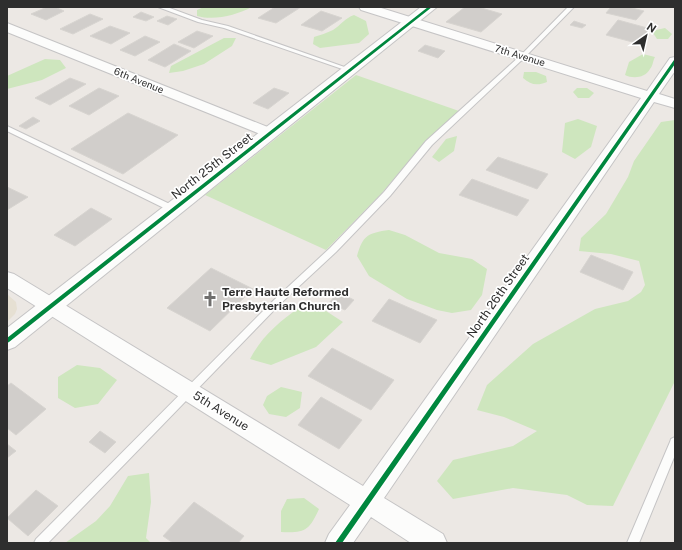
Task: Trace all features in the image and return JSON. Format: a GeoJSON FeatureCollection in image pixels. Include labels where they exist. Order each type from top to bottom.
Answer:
{"type":"FeatureCollection","features":[{"type":"Feature","properties":{"kind":"street","name":"7th Avenue"},"geometry":{"type":"LineString","coordinates":[[364,7],[675,104]]}},
{"type":"Feature","properties":{"kind":"street","name":"North 25th Street"},"geometry":{"type":"LineString","coordinates":[[7,340],[430,7]]}},
{"type":"Feature","properties":{"kind":"street","name":"6th Avenue"},"geometry":{"type":"LineString","coordinates":[[7,27],[270,133]]}},
{"type":"Feature","properties":{"kind":"street","name":"North 26th Street"},"geometry":{"type":"LineString","coordinates":[[338,543],[675,61]]}},
{"type":"Feature","properties":{"kind":"street","name":"5th Avenue"},"geometry":{"type":"LineString","coordinates":[[7,279],[434,543]]}},
{"type":"Feature","properties":{"kind":"lane"},"geometry":{"type":"LineString","coordinates":[[161,7],[200,21],[226,27],[350,70]]}},
{"type":"Feature","properties":{"kind":"lane"},"geometry":{"type":"LineString","coordinates":[[40,543],[277,302],[333,250],[387,194],[430,144],[523,56],[570,7]]}},
{"type":"Feature","properties":{"kind":"lane"},"geometry":{"type":"LineString","coordinates":[[7,128],[173,209]]}},
{"type":"Feature","properties":{"kind":"lane"},"geometry":{"type":"LineString","coordinates":[[633,543],[675,442]]}},
{"type":"Feature","properties":{"kind":"shaded area"},"geometry":{"type":"Polygon","coordinates":[[[7,294],[16,302],[17,309],[15,314],[7,322],[7,294]]]}},
{"type":"Feature","properties":{"kind":"green space"},"geometry":{"type":"Polygon","coordinates":[[[204,7],[252,7],[225,16],[211,18],[197,16],[197,10],[204,7]]]}},
{"type":"Feature","properties":{"kind":"green space"},"geometry":{"type":"Polygon","coordinates":[[[354,15],[366,21],[369,34],[359,43],[320,48],[313,44],[314,37],[333,30],[354,15]]]}},
{"type":"Feature","properties":{"kind":"green space"},"geometry":{"type":"Polygon","coordinates":[[[665,28],[672,34],[668,39],[657,39],[653,33],[656,30],[665,28]]]}},
{"type":"Feature","properties":{"kind":"green space"},"geometry":{"type":"Polygon","coordinates":[[[224,38],[236,38],[232,46],[204,64],[183,71],[169,73],[171,66],[224,38]]]}},
{"type":"Feature","properties":{"kind":"green space"},"geometry":{"type":"Polygon","coordinates":[[[643,54],[655,57],[648,72],[639,77],[625,75],[629,62],[643,54]]]}},
{"type":"Feature","properties":{"kind":"green space"},"geometry":{"type":"Polygon","coordinates":[[[45,59],[60,60],[66,68],[42,80],[7,89],[7,76],[45,59]]]}},
{"type":"Feature","properties":{"kind":"green space"},"geometry":{"type":"Polygon","coordinates":[[[524,72],[536,72],[546,76],[547,82],[540,84],[531,83],[523,78],[524,72]]]}},
{"type":"Feature","properties":{"kind":"green space"},"geometry":{"type":"Polygon","coordinates":[[[356,75],[459,111],[424,143],[381,194],[326,250],[205,195],[356,75]]]}},
{"type":"Feature","properties":{"kind":"green space"},"geometry":{"type":"Polygon","coordinates":[[[577,88],[587,88],[594,93],[589,98],[578,98],[573,92],[577,88]]]}},
{"type":"Feature","properties":{"kind":"green space"},"geometry":{"type":"Polygon","coordinates":[[[578,119],[597,126],[591,147],[575,159],[562,152],[565,123],[578,119]]]}},
{"type":"Feature","properties":{"kind":"green space"},"geometry":{"type":"Polygon","coordinates":[[[675,120],[675,381],[613,506],[587,505],[567,495],[513,488],[453,499],[437,481],[453,460],[513,446],[537,431],[504,417],[477,410],[487,385],[533,344],[595,309],[628,301],[641,292],[645,285],[639,261],[611,254],[579,251],[581,238],[606,214],[628,177],[634,161],[661,122],[675,120]]]}},
{"type":"Feature","properties":{"kind":"green space"},"geometry":{"type":"Polygon","coordinates":[[[457,136],[454,151],[439,162],[432,157],[446,139],[457,136]]]}},
{"type":"Feature","properties":{"kind":"green space"},"geometry":{"type":"Polygon","coordinates":[[[389,230],[405,235],[439,253],[472,259],[487,269],[482,295],[471,310],[452,313],[437,310],[407,299],[369,276],[357,256],[359,249],[367,236],[376,232],[389,230]]]}},
{"type":"Feature","properties":{"kind":"green space"},"geometry":{"type":"Polygon","coordinates":[[[300,307],[326,311],[343,322],[316,347],[271,365],[250,359],[266,336],[285,318],[300,307]]]}},
{"type":"Feature","properties":{"kind":"green space"},"geometry":{"type":"Polygon","coordinates":[[[77,365],[100,368],[117,380],[98,404],[75,408],[58,398],[58,377],[77,365]]]}},
{"type":"Feature","properties":{"kind":"green space"},"geometry":{"type":"Polygon","coordinates":[[[281,387],[302,392],[300,408],[286,417],[269,414],[263,405],[267,396],[281,387]]]}},
{"type":"Feature","properties":{"kind":"green space"},"geometry":{"type":"Polygon","coordinates":[[[149,473],[151,502],[146,538],[151,543],[65,543],[96,521],[110,506],[128,476],[149,473]]]}},
{"type":"Feature","properties":{"kind":"green space"},"geometry":{"type":"Polygon","coordinates":[[[304,498],[319,509],[312,522],[301,531],[281,532],[281,511],[287,499],[304,498]]]}},
{"type":"Feature","properties":{"kind":"building"},"geometry":{"type":"Polygon","coordinates":[[[47,7],[55,7],[64,11],[46,20],[31,14],[47,7]]]}},
{"type":"Feature","properties":{"kind":"building"},"geometry":{"type":"Polygon","coordinates":[[[275,7],[301,7],[276,23],[258,18],[275,7]]]}},
{"type":"Feature","properties":{"kind":"building"},"geometry":{"type":"Polygon","coordinates":[[[465,7],[478,7],[502,14],[481,32],[446,22],[465,7]]]}},
{"type":"Feature","properties":{"kind":"building"},"geometry":{"type":"Polygon","coordinates":[[[611,7],[628,7],[644,11],[636,20],[606,13],[611,7]]]}},
{"type":"Feature","properties":{"kind":"building"},"geometry":{"type":"Polygon","coordinates":[[[321,11],[342,18],[322,31],[301,25],[321,11]]]}},
{"type":"Feature","properties":{"kind":"building"},"geometry":{"type":"Polygon","coordinates":[[[141,12],[154,17],[146,21],[133,17],[141,12]]]}},
{"type":"Feature","properties":{"kind":"building"},"geometry":{"type":"Polygon","coordinates":[[[90,14],[103,19],[73,34],[60,29],[90,14]]]}},
{"type":"Feature","properties":{"kind":"building"},"geometry":{"type":"Polygon","coordinates":[[[167,16],[177,19],[168,25],[157,21],[167,16]]]}},
{"type":"Feature","properties":{"kind":"building"},"geometry":{"type":"Polygon","coordinates":[[[618,20],[651,29],[640,44],[606,35],[618,20]]]}},
{"type":"Feature","properties":{"kind":"building"},"geometry":{"type":"Polygon","coordinates":[[[574,21],[586,25],[582,28],[570,25],[574,21]]]}},
{"type":"Feature","properties":{"kind":"building"},"geometry":{"type":"Polygon","coordinates":[[[110,26],[130,33],[111,44],[90,36],[110,26]]]}},
{"type":"Feature","properties":{"kind":"building"},"geometry":{"type":"Polygon","coordinates":[[[197,31],[213,36],[194,48],[178,42],[197,31]]]}},
{"type":"Feature","properties":{"kind":"building"},"geometry":{"type":"Polygon","coordinates":[[[145,36],[160,42],[135,56],[120,50],[145,36]]]}},
{"type":"Feature","properties":{"kind":"building"},"geometry":{"type":"Polygon","coordinates":[[[174,44],[191,51],[165,67],[148,60],[174,44]]]}},
{"type":"Feature","properties":{"kind":"building"},"geometry":{"type":"Polygon","coordinates":[[[425,45],[445,51],[438,58],[418,51],[425,45]]]}},
{"type":"Feature","properties":{"kind":"building"},"geometry":{"type":"Polygon","coordinates":[[[70,78],[86,84],[50,105],[35,98],[70,78]]]}},
{"type":"Feature","properties":{"kind":"building"},"geometry":{"type":"Polygon","coordinates":[[[99,88],[119,96],[89,115],[69,106],[99,88]]]}},
{"type":"Feature","properties":{"kind":"building"},"geometry":{"type":"Polygon","coordinates":[[[274,88],[289,93],[268,109],[253,103],[274,88]]]}},
{"type":"Feature","properties":{"kind":"building"},"geometry":{"type":"Polygon","coordinates":[[[128,113],[178,135],[123,174],[71,149],[128,113]]]}},
{"type":"Feature","properties":{"kind":"building"},"geometry":{"type":"Polygon","coordinates":[[[33,117],[40,121],[26,129],[19,126],[33,117]]]}},
{"type":"Feature","properties":{"kind":"building"},"geometry":{"type":"Polygon","coordinates":[[[498,157],[548,174],[537,189],[486,170],[498,157]]]}},
{"type":"Feature","properties":{"kind":"building"},"geometry":{"type":"Polygon","coordinates":[[[472,179],[529,200],[517,216],[459,195],[472,179]]]}},
{"type":"Feature","properties":{"kind":"building"},"geometry":{"type":"Polygon","coordinates":[[[7,187],[28,197],[7,210],[7,187]]]}},
{"type":"Feature","properties":{"kind":"building"},"geometry":{"type":"Polygon","coordinates":[[[91,208],[112,219],[75,246],[54,235],[91,208]]]}},
{"type":"Feature","properties":{"kind":"building"},"geometry":{"type":"Polygon","coordinates":[[[591,255],[633,272],[623,290],[580,272],[591,255]]]}},
{"type":"Feature","properties":{"kind":"building","name":"Terre Haute Reformed Presbyterian Church"},"geometry":{"type":"Polygon","coordinates":[[[211,268],[253,289],[210,331],[167,308],[211,268]]]}},
{"type":"Feature","properties":{"kind":"building"},"geometry":{"type":"Polygon","coordinates":[[[338,292],[354,300],[345,310],[329,303],[338,292]]]}},
{"type":"Feature","properties":{"kind":"building"},"geometry":{"type":"Polygon","coordinates":[[[389,299],[437,320],[420,343],[372,321],[389,299]]]}},
{"type":"Feature","properties":{"kind":"building"},"geometry":{"type":"Polygon","coordinates":[[[332,348],[394,380],[371,410],[308,376],[332,348]]]}},
{"type":"Feature","properties":{"kind":"building"},"geometry":{"type":"Polygon","coordinates":[[[11,383],[46,409],[16,435],[7,428],[7,386],[11,383]]]}},
{"type":"Feature","properties":{"kind":"building"},"geometry":{"type":"Polygon","coordinates":[[[321,397],[362,420],[339,449],[298,425],[321,397]]]}},
{"type":"Feature","properties":{"kind":"building"},"geometry":{"type":"Polygon","coordinates":[[[100,431],[116,442],[105,453],[89,442],[100,431]]]}},
{"type":"Feature","properties":{"kind":"building"},"geometry":{"type":"Polygon","coordinates":[[[7,444],[16,451],[7,458],[7,444]]]}},
{"type":"Feature","properties":{"kind":"building"},"geometry":{"type":"Polygon","coordinates":[[[36,490],[58,506],[28,536],[7,518],[36,490]]]}},
{"type":"Feature","properties":{"kind":"building"},"geometry":{"type":"Polygon","coordinates":[[[194,502],[244,536],[238,543],[173,543],[163,536],[194,502]]]}},
{"type":"Feature","properties":{"kind":"cycle path"},"geometry":{"type":"LineString","coordinates":[[7,341],[430,7]]}},
{"type":"Feature","properties":{"kind":"cycle path"},"geometry":{"type":"LineString","coordinates":[[338,543],[675,61]]}},
{"type":"Feature","properties":{"kind":"place","name":"Terre Haute Reformed Presbyterian Church"},"geometry":{"type":"Point","coordinates":[210,299]}}]}
